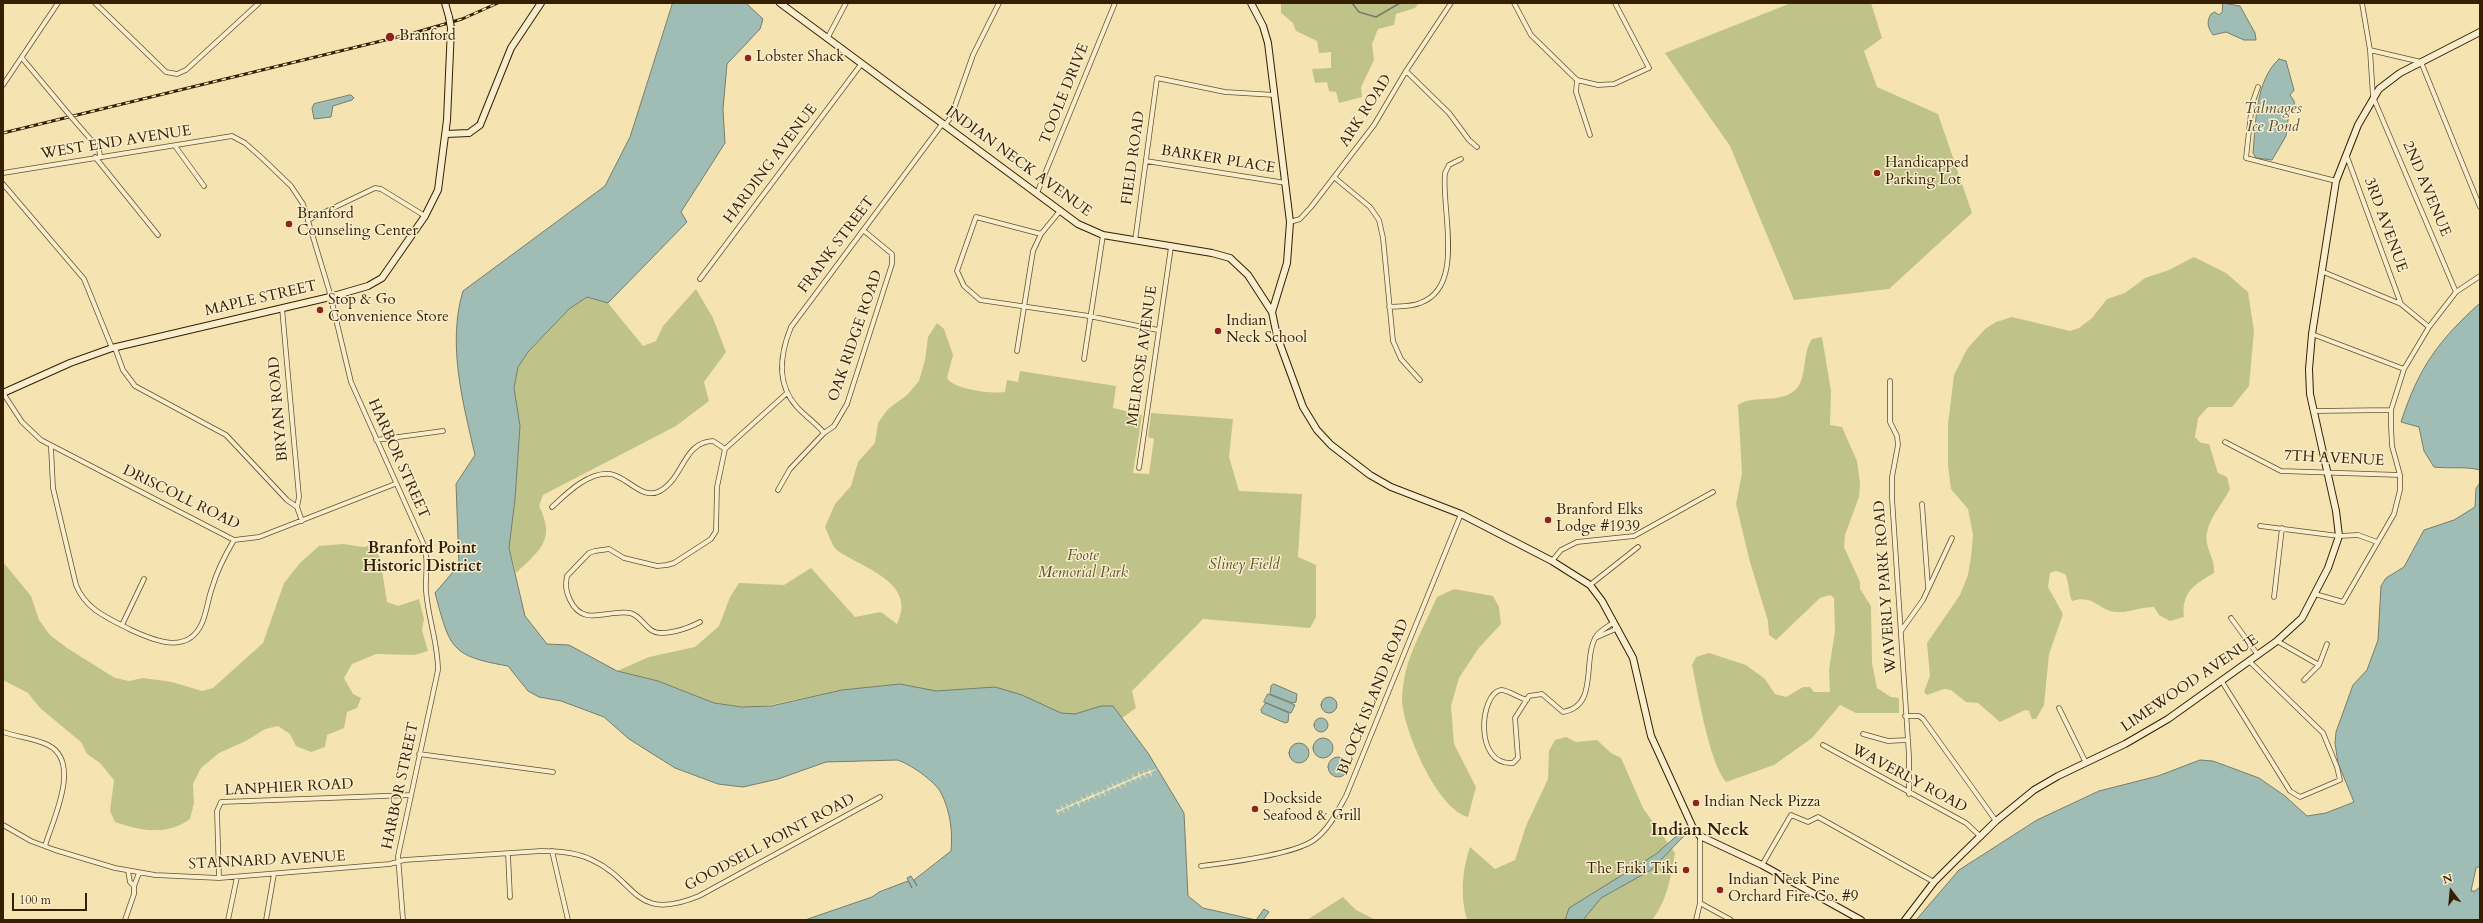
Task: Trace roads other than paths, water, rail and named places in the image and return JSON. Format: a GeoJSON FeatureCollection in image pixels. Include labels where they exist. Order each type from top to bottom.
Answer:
{"type":"FeatureCollection","features":[{"type":"Feature","properties":{"kind":"main road","name":"MAPLE STREET"},"geometry":{"type":"LineString","coordinates":[[3,393],[70,363],[113,348],[330,297],[368,286],[382,278],[425,216],[438,190],[446,134],[451,28],[446,3]]}},
{"type":"Feature","properties":{"kind":"main road"},"geometry":{"type":"LineString","coordinates":[[446,134],[469,133],[480,125],[510,48],[541,3]]}},
{"type":"Feature","properties":{"kind":"main road","name":"INDIAN NECK AVENUE"},"geometry":{"type":"LineString","coordinates":[[780,3],[1085,228],[1103,235],[1212,253],[1230,258],[1248,275],[1272,312]]}},
{"type":"Feature","properties":{"kind":"main road"},"geometry":{"type":"LineString","coordinates":[[1251,3],[1267,36],[1287,183],[1290,222],[1287,263],[1272,312],[1280,346],[1303,407],[1324,438],[1348,459],[1386,484],[1461,514],[1552,561],[1590,585],[1602,601],[1618,628],[1638,671],[1651,736],[1693,828],[1700,836],[1762,865],[1861,920]]}},
{"type":"Feature","properties":{"kind":"main road"},"geometry":{"type":"LineString","coordinates":[[2339,536],[2328,474],[2314,411],[2309,369],[2312,334],[2321,271],[2336,181],[2346,154],[2373,97],[2387,81],[2480,32]]}},
{"type":"Feature","properties":{"kind":"main road","name":"LIMEWOOD AVENUE"},"geometry":{"type":"LineString","coordinates":[[1905,920],[1934,882],[1996,821],[2034,790],[2125,744],[2168,719],[2277,641],[2302,618],[2316,594],[2334,553],[2339,536]]}},
{"type":"Feature","properties":{"kind":"street"},"geometry":{"type":"LineString","coordinates":[[3,85],[58,3]]}},
{"type":"Feature","properties":{"kind":"street"},"geometry":{"type":"LineString","coordinates":[[95,3],[166,72],[176,74],[186,70],[259,3]]}},
{"type":"Feature","properties":{"kind":"street"},"geometry":{"type":"LineString","coordinates":[[828,37],[846,3]]}},
{"type":"Feature","properties":{"kind":"street","name":"FRANK STREET"},"geometry":{"type":"LineString","coordinates":[[787,393],[783,382],[782,360],[791,327],[950,117],[973,55],[999,3]]}},
{"type":"Feature","properties":{"kind":"street","name":"TOOLE DRIVE"},"geometry":{"type":"LineString","coordinates":[[1037,193],[1115,3]]}},
{"type":"Feature","properties":{"kind":"street","name":"ARK ROAD"},"geometry":{"type":"LineString","coordinates":[[1290,222],[1296,221],[1305,214],[1335,178],[1374,125],[1406,71],[1451,3]]}},
{"type":"Feature","properties":{"kind":"street"},"geometry":{"type":"LineString","coordinates":[[1514,3],[1531,35],[1576,80],[1598,85],[1614,84],[1649,68],[1614,3]]}},
{"type":"Feature","properties":{"kind":"street","name":"2ND AVENUE"},"geometry":{"type":"LineString","coordinates":[[2362,3],[2370,50],[2373,97],[2456,292]]}},
{"type":"Feature","properties":{"kind":"street"},"geometry":{"type":"LineString","coordinates":[[2370,50],[2421,62],[2480,207]]}},
{"type":"Feature","properties":{"kind":"street"},"geometry":{"type":"LineString","coordinates":[[22,58],[99,149],[100,156]]}},
{"type":"Feature","properties":{"kind":"street","name":"HARDING AVENUE"},"geometry":{"type":"LineString","coordinates":[[700,279],[862,63]]}},
{"type":"Feature","properties":{"kind":"street"},"geometry":{"type":"LineString","coordinates":[[1406,71],[1449,113],[1469,140],[1478,147]]}},
{"type":"Feature","properties":{"kind":"street","name":"FIELD ROAD"},"geometry":{"type":"LineString","coordinates":[[1135,241],[1157,78],[1225,92],[1276,95]]}},
{"type":"Feature","properties":{"kind":"street"},"geometry":{"type":"LineString","coordinates":[[1576,80],[1576,92],[1590,135]]}},
{"type":"Feature","properties":{"kind":"street"},"geometry":{"type":"LineString","coordinates":[[2258,87],[2252,104],[2246,158],[2336,181]]}},
{"type":"Feature","properties":{"kind":"street","name":"WEST END AVENUE"},"geometry":{"type":"LineString","coordinates":[[3,173],[100,156],[175,146],[232,136]]}},
{"type":"Feature","properties":{"kind":"street","name":"HARBOR STREET"},"geometry":{"type":"LineString","coordinates":[[232,136],[246,143],[291,186],[299,196],[308,220],[330,297],[348,375],[395,484],[426,550],[428,568],[426,590],[437,647],[436,679],[410,795],[397,862],[404,920]]}},
{"type":"Feature","properties":{"kind":"street"},"geometry":{"type":"LineString","coordinates":[[175,146],[204,186]]}},
{"type":"Feature","properties":{"kind":"street","name":"3RD AVENUE"},"geometry":{"type":"LineString","coordinates":[[2346,154],[2401,304]]}},
{"type":"Feature","properties":{"kind":"street"},"geometry":{"type":"LineString","coordinates":[[95,157],[158,235]]}},
{"type":"Feature","properties":{"kind":"street"},"geometry":{"type":"LineString","coordinates":[[1389,307],[1422,303],[1433,295],[1443,284],[1447,261],[1445,173],[1449,165],[1461,159]]}},
{"type":"Feature","properties":{"kind":"street","name":"BARKER PLACE"},"geometry":{"type":"LineString","coordinates":[[1146,160],[1287,183]]}},
{"type":"Feature","properties":{"kind":"street"},"geometry":{"type":"LineString","coordinates":[[1335,178],[1370,207],[1379,220],[1383,238],[1389,307],[1396,349],[1401,359],[1420,380]]}},
{"type":"Feature","properties":{"kind":"street"},"geometry":{"type":"LineString","coordinates":[[3,184],[84,279],[123,370],[136,386],[226,436],[287,500],[297,507],[302,521]]}},
{"type":"Feature","properties":{"kind":"street"},"geometry":{"type":"LineString","coordinates":[[308,220],[375,188],[381,189],[425,216]]}},
{"type":"Feature","properties":{"kind":"street"},"geometry":{"type":"LineString","coordinates":[[1017,351],[1033,251],[1042,234],[1060,211]]}},
{"type":"Feature","properties":{"kind":"street"},"geometry":{"type":"LineString","coordinates":[[1042,234],[976,217],[957,271],[964,286],[980,300],[1089,316],[1158,330]]}},
{"type":"Feature","properties":{"kind":"street","name":"OAK RIDGE ROAD"},"geometry":{"type":"LineString","coordinates":[[824,433],[834,426],[846,404],[892,264],[892,254],[863,230]]}},
{"type":"Feature","properties":{"kind":"street"},"geometry":{"type":"LineString","coordinates":[[1084,359],[1089,316],[1103,235]]}},
{"type":"Feature","properties":{"kind":"street","name":"MELROSE AVENUE"},"geometry":{"type":"LineString","coordinates":[[1139,468],[1171,247]]}},
{"type":"Feature","properties":{"kind":"street"},"geometry":{"type":"LineString","coordinates":[[2321,271],[2401,304],[2429,327]]}},
{"type":"Feature","properties":{"kind":"street"},"geometry":{"type":"LineString","coordinates":[[2316,594],[2343,602],[2394,514],[2400,490],[2400,475],[2392,446],[2392,410],[2404,369],[2429,327],[2456,292],[2480,276]]}},
{"type":"Feature","properties":{"kind":"street","name":"BRYAN ROAD"},"geometry":{"type":"LineString","coordinates":[[282,308],[299,497],[297,507]]}},
{"type":"Feature","properties":{"kind":"street"},"geometry":{"type":"LineString","coordinates":[[2312,334],[2404,369]]}},
{"type":"Feature","properties":{"kind":"street","name":"WAVERLY PARK ROAD"},"geometry":{"type":"LineString","coordinates":[[1890,381],[1890,422],[1897,436],[1898,445],[1893,473],[1892,498],[1901,632],[1909,794]]}},
{"type":"Feature","properties":{"kind":"street","name":"DRISCOLL ROAD"},"geometry":{"type":"LineString","coordinates":[[3,393],[22,422],[34,435],[51,447],[234,540],[259,537],[395,484]]}},
{"type":"Feature","properties":{"kind":"street"},"geometry":{"type":"LineString","coordinates":[[700,622],[680,631],[661,632],[652,631],[635,614],[626,612],[594,616],[585,614],[573,607],[565,585],[567,576],[589,553],[596,551],[609,550],[624,558],[657,566],[667,565],[674,563],[711,539],[716,531],[718,506],[717,487],[725,449],[787,393],[801,411],[824,433],[790,469],[778,490]]}},
{"type":"Feature","properties":{"kind":"street"},"geometry":{"type":"LineString","coordinates":[[2314,411],[2392,410]]}},
{"type":"Feature","properties":{"kind":"street"},"geometry":{"type":"LineString","coordinates":[[376,440],[443,431]]}},
{"type":"Feature","properties":{"kind":"street"},"geometry":{"type":"LineString","coordinates":[[552,507],[580,484],[601,475],[615,475],[643,492],[656,493],[671,482],[691,450],[697,444],[713,441],[725,449]]}},
{"type":"Feature","properties":{"kind":"street","name":"7TH AVENUE"},"geometry":{"type":"LineString","coordinates":[[2225,442],[2281,471],[2328,474],[2400,475]]}},
{"type":"Feature","properties":{"kind":"street"},"geometry":{"type":"LineString","coordinates":[[51,447],[53,488],[76,585],[81,597],[88,606],[122,625],[168,644],[181,642],[192,636],[202,623],[217,575],[234,540]]}},
{"type":"Feature","properties":{"kind":"street"},"geometry":{"type":"LineString","coordinates":[[1552,561],[1561,550],[1577,542],[1634,536],[1713,492]]}},
{"type":"Feature","properties":{"kind":"street"},"geometry":{"type":"LineString","coordinates":[[1922,504],[1928,588]]}},
{"type":"Feature","properties":{"kind":"street","name":"BLOCK ISLAND ROAD"},"geometry":{"type":"LineString","coordinates":[[1201,866],[1262,857],[1302,846],[1313,841],[1334,819],[1346,796],[1461,514]]}},
{"type":"Feature","properties":{"kind":"street"},"geometry":{"type":"LineString","coordinates":[[2260,526],[2339,536],[2358,535],[2377,542]]}},
{"type":"Feature","properties":{"kind":"street"},"geometry":{"type":"LineString","coordinates":[[2274,597],[2282,528]]}},
{"type":"Feature","properties":{"kind":"street"},"geometry":{"type":"LineString","coordinates":[[1901,632],[1923,600],[1952,538]]}},
{"type":"Feature","properties":{"kind":"street"},"geometry":{"type":"LineString","coordinates":[[1590,585],[1638,546]]}},
{"type":"Feature","properties":{"kind":"street"},"geometry":{"type":"LineString","coordinates":[[122,625],[144,579]]}},
{"type":"Feature","properties":{"kind":"street"},"geometry":{"type":"LineString","coordinates":[[2232,618],[2258,655]]}},
{"type":"Feature","properties":{"kind":"street"},"geometry":{"type":"LineString","coordinates":[[1526,700],[1504,690],[1496,692],[1491,697],[1483,734],[1489,752],[1498,760],[1513,763],[1518,758],[1516,718],[1526,700],[1530,696],[1542,694],[1564,712],[1572,711],[1580,704],[1587,690],[1591,651],[1596,638],[1602,630],[1614,622]]}},
{"type":"Feature","properties":{"kind":"street"},"geometry":{"type":"LineString","coordinates":[[1596,638],[1618,628]]}},
{"type":"Feature","properties":{"kind":"street"},"geometry":{"type":"LineString","coordinates":[[2277,641],[2319,665]]}},
{"type":"Feature","properties":{"kind":"street"},"geometry":{"type":"LineString","coordinates":[[2304,680],[2319,665],[2327,644]]}},
{"type":"Feature","properties":{"kind":"street"},"geometry":{"type":"LineString","coordinates":[[2221,680],[2290,792],[2300,797],[2340,780],[2338,767],[2323,733],[2249,660]]}},
{"type":"Feature","properties":{"kind":"street"},"geometry":{"type":"LineString","coordinates":[[2059,708],[2086,763]]}},
{"type":"Feature","properties":{"kind":"street"},"geometry":{"type":"LineString","coordinates":[[1905,716],[1919,716],[1923,719],[1996,821]]}},
{"type":"Feature","properties":{"kind":"street"},"geometry":{"type":"LineString","coordinates":[[3,732],[47,745],[58,752],[65,765],[65,779],[45,846]]}},
{"type":"Feature","properties":{"kind":"street"},"geometry":{"type":"LineString","coordinates":[[1863,734],[1888,741],[1907,740]]}},
{"type":"Feature","properties":{"kind":"street","name":"WAVERLY ROAD"},"geometry":{"type":"LineString","coordinates":[[1823,746],[1909,794],[1966,823],[1981,836]]}},
{"type":"Feature","properties":{"kind":"street"},"geometry":{"type":"LineString","coordinates":[[419,754],[553,772]]}},
{"type":"Feature","properties":{"kind":"street","name":"LANPHIER ROAD"},"geometry":{"type":"LineString","coordinates":[[219,878],[218,811],[221,802],[410,795]]}},
{"type":"Feature","properties":{"kind":"street","name":"GOODSELL POINT ROAD"},"geometry":{"type":"LineString","coordinates":[[397,862],[404,860],[552,851],[592,860],[647,902],[677,903],[699,896],[880,797]]}},
{"type":"Feature","properties":{"kind":"street"},"geometry":{"type":"LineString","coordinates":[[1762,865],[1791,815],[1808,822],[1818,817],[1934,882]]}},
{"type":"Feature","properties":{"kind":"street","name":"STANNARD AVENUE"},"geometry":{"type":"LineString","coordinates":[[3,825],[45,846],[128,871],[179,877],[237,877],[397,862]]}},
{"type":"Feature","properties":{"kind":"street"},"geometry":{"type":"LineString","coordinates":[[1696,920],[1700,903],[1700,836]]}},
{"type":"Feature","properties":{"kind":"street"},"geometry":{"type":"LineString","coordinates":[[552,851],[568,920]]}},
{"type":"Feature","properties":{"kind":"street"},"geometry":{"type":"LineString","coordinates":[[508,854],[510,897]]}},
{"type":"Feature","properties":{"kind":"street"},"geometry":{"type":"LineString","coordinates":[[128,871],[130,882],[134,886]]}},
{"type":"Feature","properties":{"kind":"street"},"geometry":{"type":"LineString","coordinates":[[125,920],[134,894],[134,886],[139,873]]}},
{"type":"Feature","properties":{"kind":"street"},"geometry":{"type":"LineString","coordinates":[[266,920],[274,874]]}},
{"type":"Feature","properties":{"kind":"street"},"geometry":{"type":"LineString","coordinates":[[228,920],[237,877]]}},
{"type":"Feature","properties":{"kind":"street"},"geometry":{"type":"LineString","coordinates":[[1700,903],[1731,920]]}},
{"type":"Feature","properties":{"kind":"water"},"geometry":{"type":"Polygon","coordinates":[[[673,3],[746,3],[763,19],[760,29],[727,64],[723,109],[725,143],[681,212],[687,222],[608,303],[587,297],[569,309],[528,352],[518,367],[514,388],[520,426],[515,499],[509,548],[525,616],[547,644],[569,645],[617,671],[658,681],[714,703],[742,707],[771,706],[842,690],[900,684],[936,691],[995,687],[1022,695],[1061,713],[1075,714],[1101,706],[1113,706],[1148,753],[1184,813],[1188,896],[1203,908],[1256,920],[805,920],[872,897],[879,892],[908,881],[912,888],[907,878],[911,876],[917,886],[914,880],[951,851],[952,836],[949,814],[941,793],[934,784],[915,769],[897,760],[826,762],[778,779],[743,787],[718,784],[675,768],[629,739],[604,717],[561,701],[539,697],[528,691],[508,666],[474,658],[463,653],[449,638],[435,593],[459,565],[456,484],[475,455],[458,373],[456,332],[458,311],[463,291],[605,186],[630,137],[673,3]]]}},
{"type":"Feature","properties":{"kind":"water"},"geometry":{"type":"Polygon","coordinates":[[[2223,3],[2240,6],[2255,33],[2256,40],[2244,40],[2226,32],[2213,35],[2209,27],[2208,20],[2211,14],[2215,12],[2219,15],[2222,12],[2223,3]]]}},
{"type":"Feature","properties":{"kind":"water","name":"Talmages Ice Pond"},"geometry":{"type":"Polygon","coordinates":[[[2279,59],[2286,61],[2294,90],[2290,95],[2294,101],[2295,107],[2289,112],[2286,136],[2272,160],[2256,158],[2253,153],[2256,115],[2261,90],[2271,68],[2279,59]]]}},
{"type":"Feature","properties":{"kind":"water"},"geometry":{"type":"Polygon","coordinates":[[[351,95],[354,98],[352,100],[333,106],[331,117],[314,119],[312,108],[314,104],[351,95]]]}},
{"type":"Feature","properties":{"kind":"water"},"geometry":{"type":"Polygon","coordinates":[[[2480,303],[2480,470],[2469,468],[2434,467],[2424,451],[2419,427],[2401,422],[2415,386],[2432,356],[2452,330],[2480,303]]]}},
{"type":"Feature","properties":{"kind":"water"},"geometry":{"type":"Polygon","coordinates":[[[2480,483],[2480,866],[2476,868],[2471,891],[2475,891],[2480,887],[2480,920],[1916,920],[1959,870],[2037,820],[2099,791],[2158,776],[2200,760],[2213,761],[2259,778],[2285,796],[2307,816],[2326,813],[2354,802],[2338,763],[2335,743],[2336,732],[2353,685],[2367,670],[2378,640],[2381,586],[2386,578],[2404,567],[2424,530],[2454,520],[2475,507],[2476,489],[2480,483]]]}},
{"type":"Feature","properties":{"kind":"water"},"geometry":{"type":"Polygon","coordinates":[[[1274,684],[1297,694],[1296,702],[1293,703],[1270,694],[1271,686],[1274,684]]]}},
{"type":"Feature","properties":{"kind":"water"},"geometry":{"type":"Polygon","coordinates":[[[1268,694],[1295,705],[1291,713],[1264,702],[1268,694]]]}},
{"type":"Feature","properties":{"kind":"water"},"geometry":{"type":"Polygon","coordinates":[[[1329,697],[1336,702],[1337,705],[1332,712],[1329,713],[1322,708],[1321,705],[1326,698],[1329,697]]]}},
{"type":"Feature","properties":{"kind":"water"},"geometry":{"type":"Polygon","coordinates":[[[1266,703],[1289,713],[1288,722],[1285,723],[1262,713],[1261,710],[1266,703]]]}},
{"type":"Feature","properties":{"kind":"water"},"geometry":{"type":"Polygon","coordinates":[[[1318,718],[1324,718],[1328,722],[1328,728],[1324,732],[1318,732],[1314,728],[1314,722],[1318,718]]]}},
{"type":"Feature","properties":{"kind":"water"},"geometry":{"type":"Polygon","coordinates":[[[1323,738],[1330,741],[1333,748],[1330,755],[1323,758],[1316,755],[1313,748],[1316,741],[1323,738]]]}},
{"type":"Feature","properties":{"kind":"water"},"geometry":{"type":"Polygon","coordinates":[[[1299,743],[1306,746],[1309,753],[1306,760],[1299,763],[1292,760],[1289,753],[1292,746],[1299,743]]]}},
{"type":"Feature","properties":{"kind":"water"},"geometry":{"type":"Polygon","coordinates":[[[1338,757],[1345,760],[1348,767],[1345,774],[1338,777],[1331,774],[1328,767],[1331,760],[1338,757]]]}},
{"type":"Feature","properties":{"kind":"water"},"geometry":{"type":"Polygon","coordinates":[[[1688,826],[1684,836],[1651,870],[1601,898],[1583,920],[1565,920],[1569,908],[1656,854],[1688,826]]]}},
{"type":"Feature","properties":{"kind":"water"},"geometry":{"type":"Polygon","coordinates":[[[1264,909],[1269,912],[1263,920],[1256,920],[1264,909]]]}},
{"type":"Feature","properties":{"kind":"waterway"},"geometry":{"type":"LineString","coordinates":[[1352,3],[1359,12],[1376,17],[1400,3]]}},
{"type":"Feature","properties":{"kind":"railway"},"geometry":{"type":"LineString","coordinates":[[3,133],[410,34],[462,19],[498,3]]}},
{"type":"Feature","properties":{"kind":"place","name":"Branford"},"geometry":{"type":"Point","coordinates":[390,37]}},
{"type":"Feature","properties":{"kind":"place","name":"Lobster Shack"},"geometry":{"type":"Point","coordinates":[748,58]}},
{"type":"Feature","properties":{"kind":"place","name":"Handicapped Parking Lot"},"geometry":{"type":"Point","coordinates":[1877,173]}},
{"type":"Feature","properties":{"kind":"place","name":"Branford Counseling Center"},"geometry":{"type":"Point","coordinates":[289,224]}},
{"type":"Feature","properties":{"kind":"place","name":"Stop & Go Convenience Store"},"geometry":{"type":"Point","coordinates":[320,310]}},
{"type":"Feature","properties":{"kind":"place","name":"Indian Neck School"},"geometry":{"type":"Point","coordinates":[1218,331]}},
{"type":"Feature","properties":{"kind":"place","name":"Branford Elks Lodge #1939"},"geometry":{"type":"Point","coordinates":[1548,520]}},
{"type":"Feature","properties":{"kind":"place","name":"Indian Neck Pizza"},"geometry":{"type":"Point","coordinates":[1696,803]}},
{"type":"Feature","properties":{"kind":"place","name":"Dockside Seafood & Grill"},"geometry":{"type":"Point","coordinates":[1255,809]}},
{"type":"Feature","properties":{"kind":"place","name":"The Friki Tiki"},"geometry":{"type":"Point","coordinates":[1686,870]}},
{"type":"Feature","properties":{"kind":"place","name":"Indian Neck Pine Orchard Fire Co. #9"},"geometry":{"type":"Point","coordinates":[1720,890]}},
{"type":"Feature","properties":{"kind":"district","name":"Branford Point Historic District"},"geometry":{"type":"Point","coordinates":[422,558]}},
{"type":"Feature","properties":{"kind":"district","name":"Indian Neck"},"geometry":{"type":"Point","coordinates":[1700,831]}},
{"type":"Feature","properties":{"kind":"park label","name":"Foote Memorial Park"},"geometry":{"type":"Point","coordinates":[1083,566]}},
{"type":"Feature","properties":{"kind":"park label","name":"Sliney Field"},"geometry":{"type":"Point","coordinates":[1244,566]}}]}
